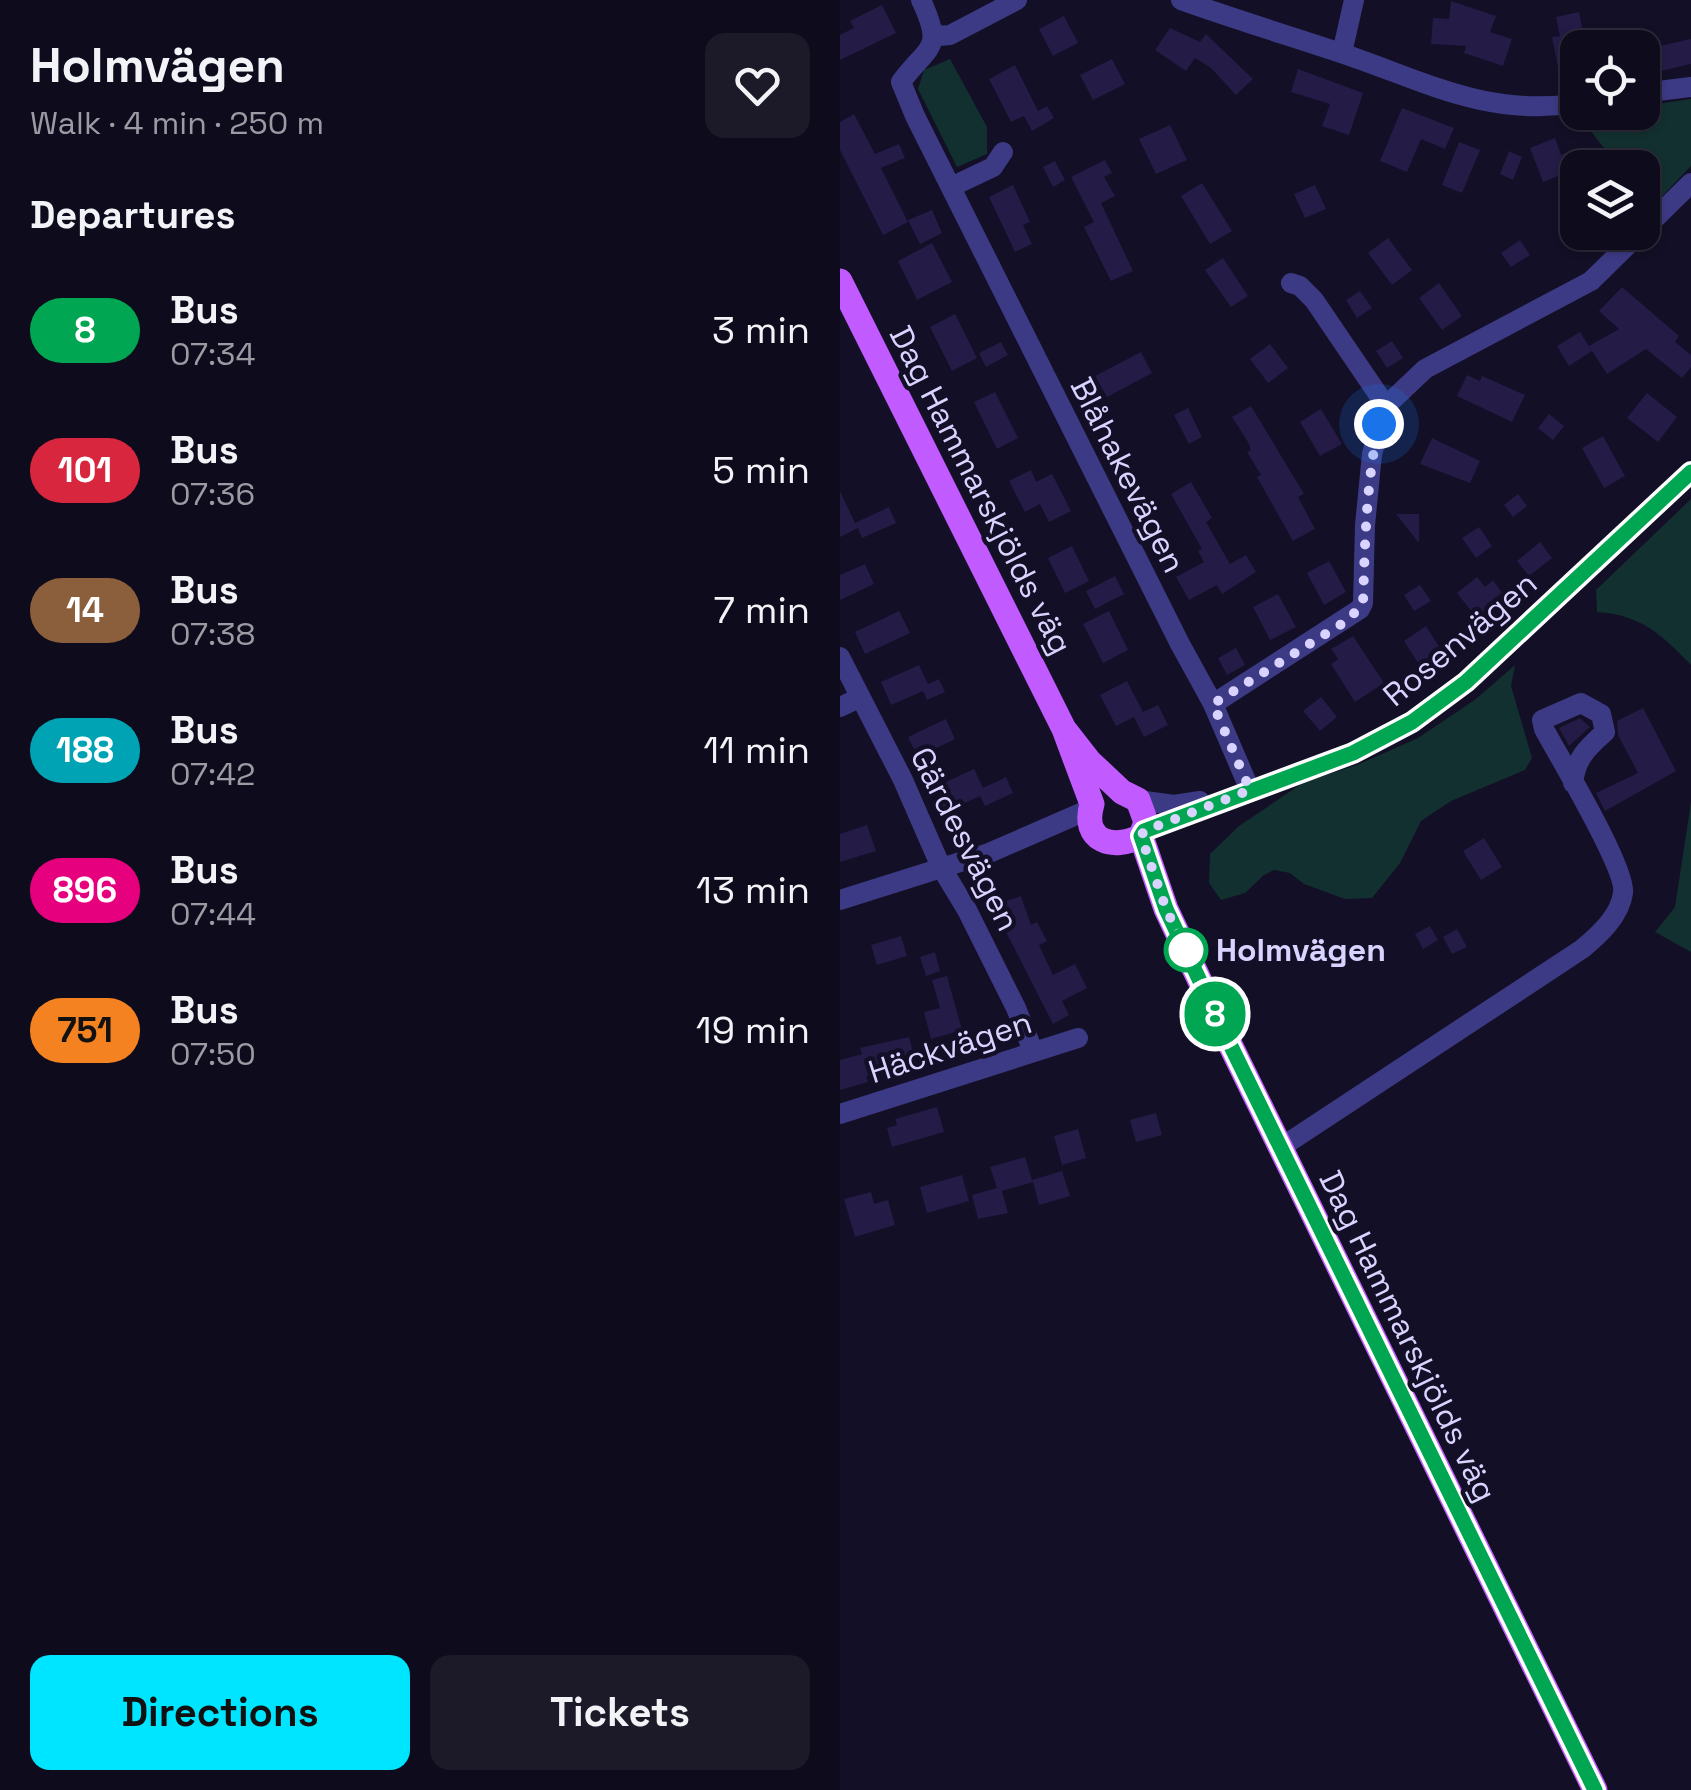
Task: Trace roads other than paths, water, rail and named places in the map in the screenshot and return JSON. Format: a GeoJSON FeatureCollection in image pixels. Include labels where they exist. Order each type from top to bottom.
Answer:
{"type":"FeatureCollection","features":[{"type":"Feature","properties":{"kind":"main road","name":"Dag Hammarskjölds väg"},"geometry":{"type":"LineString","coordinates":[[840,281],[1064,729],[1099,838],[1134,837],[1146,822],[1130,796],[1089,761],[1064,729]]}},
{"type":"Feature","properties":{"kind":"main road"},"geometry":{"type":"LineString","coordinates":[[1092,814],[1106,793],[1130,796]]}},
{"type":"Feature","properties":{"kind":"main road","name":"Dag Hammarskjölds väg"},"geometry":{"type":"LineString","coordinates":[[1134,837],[1280,1148],[1595,1790]]}},
{"type":"Feature","properties":{"kind":"street"},"geometry":{"type":"LineString","coordinates":[[920,0],[939,36],[950,35],[1017,0]]}},
{"type":"Feature","properties":{"kind":"street"},"geometry":{"type":"LineString","coordinates":[[1181,0],[1442,92],[1517,106],[1560,103]]}},
{"type":"Feature","properties":{"kind":"street"},"geometry":{"type":"LineString","coordinates":[[1342,54],[1354,0]]}},
{"type":"Feature","properties":{"kind":"street","name":"Blåhakevägen"},"geometry":{"type":"LineString","coordinates":[[934,31],[926,57],[911,68],[902,82],[951,187],[1213,704],[1241,793]]}},
{"type":"Feature","properties":{"kind":"street"},"geometry":{"type":"LineString","coordinates":[[1660,91],[1691,87]]}},
{"type":"Feature","properties":{"kind":"street"},"geometry":{"type":"LineString","coordinates":[[951,187],[993,167],[1003,152]]}},
{"type":"Feature","properties":{"kind":"street"},"geometry":{"type":"LineString","coordinates":[[1660,217],[1688,193]]}},
{"type":"Feature","properties":{"kind":"street"},"geometry":{"type":"LineString","coordinates":[[1213,704],[1360,609],[1372,454],[1386,406],[1425,368],[1591,281],[1623,250]]}},
{"type":"Feature","properties":{"kind":"street"},"geometry":{"type":"LineString","coordinates":[[1290,283],[1300,286],[1314,300],[1386,406]]}},
{"type":"Feature","properties":{"kind":"street","name":"Rosenvägen"},"geometry":{"type":"LineString","coordinates":[[1134,837],[1383,740],[1466,682],[1691,472]]}},
{"type":"Feature","properties":{"kind":"street","name":"Gärdesvägen"},"geometry":{"type":"LineString","coordinates":[[840,657],[849,702],[903,780],[940,867],[975,925],[1033,1051]]}},
{"type":"Feature","properties":{"kind":"street"},"geometry":{"type":"LineString","coordinates":[[1280,1148],[1604,930],[1622,900],[1621,870],[1573,783]]}},
{"type":"Feature","properties":{"kind":"street","name":"Rosenvägen"},"geometry":{"type":"LineString","coordinates":[[1130,796],[1174,805],[1241,793]]}},
{"type":"Feature","properties":{"kind":"street"},"geometry":{"type":"LineString","coordinates":[[840,900],[1092,814]]}},
{"type":"Feature","properties":{"kind":"street","name":"Häckvägen"},"geometry":{"type":"LineString","coordinates":[[840,1114],[1078,1038]]}},
{"type":"Feature","properties":{"kind":"place","name":"Holmvägen"},"geometry":{"type":"Point","coordinates":[1186,950]}}]}
